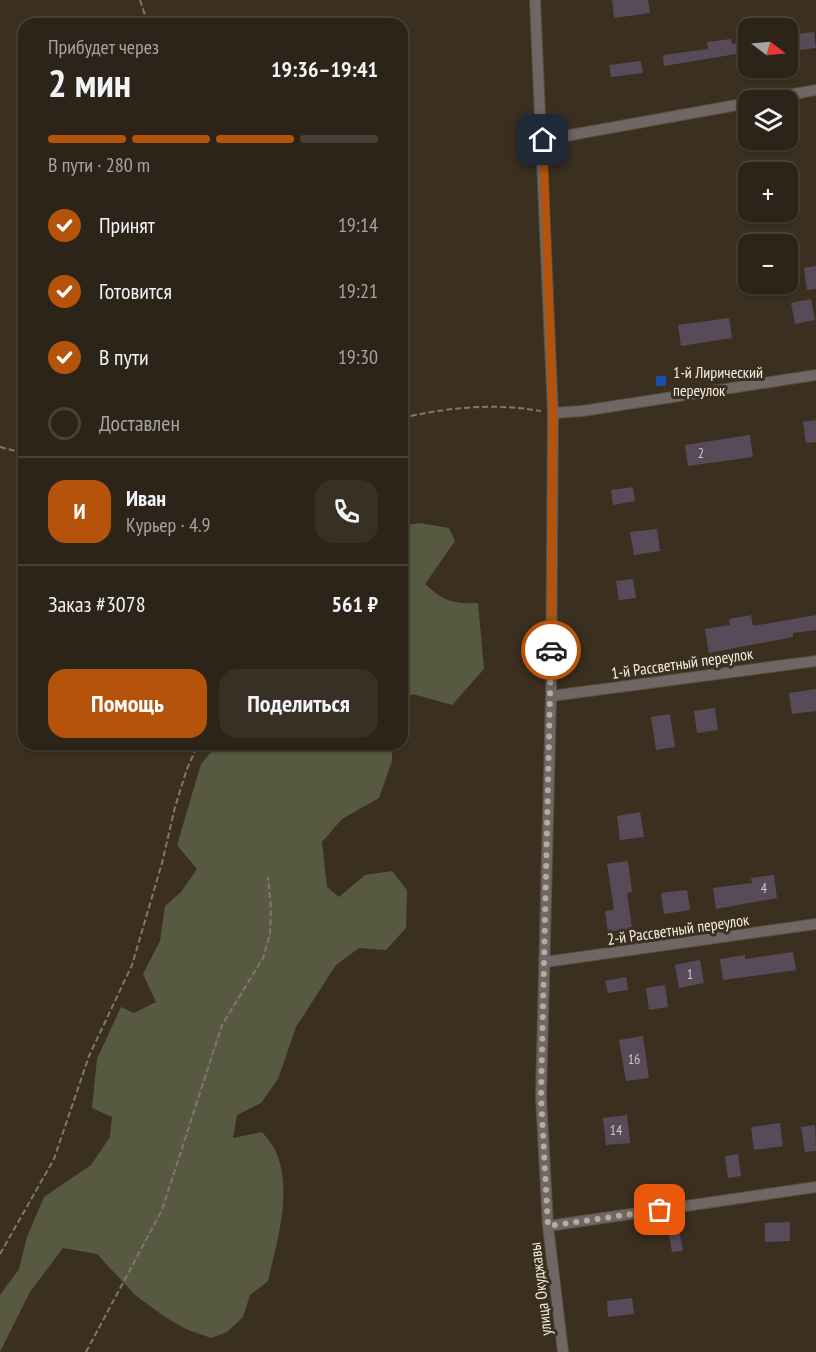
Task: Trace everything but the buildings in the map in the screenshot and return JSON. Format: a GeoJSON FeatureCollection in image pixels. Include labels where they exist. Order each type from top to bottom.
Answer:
{"type":"FeatureCollection","features":[{"type":"Feature","properties":{"kind":"street","name":"улица Окуджавы"},"geometry":{"type":"LineString","coordinates":[[535,0],[543,140],[553,413],[551,696],[541,1097],[548,1226],[563,1352]]}},
{"type":"Feature","properties":{"kind":"street"},"geometry":{"type":"LineString","coordinates":[[798,93],[816,90]]}},
{"type":"Feature","properties":{"kind":"street"},"geometry":{"type":"LineString","coordinates":[[543,140],[738,105]]}},
{"type":"Feature","properties":{"kind":"street"},"geometry":{"type":"LineString","coordinates":[[553,413],[582,411],[816,375]]}},
{"type":"Feature","properties":{"kind":"street","name":"1-й Рассветный переулок"},"geometry":{"type":"LineString","coordinates":[[551,696],[816,661]]}},
{"type":"Feature","properties":{"kind":"street","name":"2-й Рассветный переулок"},"geometry":{"type":"LineString","coordinates":[[545,962],[816,924]]}},
{"type":"Feature","properties":{"kind":"street"},"geometry":{"type":"LineString","coordinates":[[548,1226],[816,1187]]}},
{"type":"Feature","properties":{"kind":"path"},"geometry":{"type":"LineString","coordinates":[[140,0],[146,18]]}},
{"type":"Feature","properties":{"kind":"path"},"geometry":{"type":"LineString","coordinates":[[408,417],[432,411],[479,406],[527,408],[553,413]]}},
{"type":"Feature","properties":{"kind":"path"},"geometry":{"type":"LineString","coordinates":[[0,447],[18,452]]}},
{"type":"Feature","properties":{"kind":"path"},"geometry":{"type":"LineString","coordinates":[[0,1254],[54,1159],[89,1056],[132,965],[162,863],[175,807],[195,750]]}},
{"type":"Feature","properties":{"kind":"path"},"geometry":{"type":"LineString","coordinates":[[86,1352],[162,1210],[222,1025],[263,958],[270,934],[271,909],[268,877]]}},
{"type":"Feature","properties":{"kind":"green space"},"geometry":{"type":"Polygon","coordinates":[[[419,523],[449,528],[455,541],[425,584],[449,600],[478,603],[484,669],[452,705],[413,694],[408,697],[408,525],[419,523]]]}},
{"type":"Feature","properties":{"kind":"green space"},"geometry":{"type":"Polygon","coordinates":[[[213,750],[392,750],[392,761],[379,798],[342,819],[322,842],[327,887],[339,897],[365,875],[392,871],[407,890],[406,928],[386,950],[359,948],[336,965],[296,1027],[278,1079],[261,1103],[237,1115],[233,1138],[262,1132],[276,1152],[283,1183],[282,1216],[268,1281],[250,1295],[243,1317],[227,1332],[211,1338],[186,1329],[135,1295],[97,1254],[63,1248],[30,1292],[0,1352],[0,1295],[19,1269],[27,1237],[44,1197],[91,1165],[110,1137],[112,1117],[92,1108],[97,1059],[121,1007],[134,1013],[156,1002],[143,974],[160,941],[165,906],[181,892],[197,869],[177,845],[201,764],[213,750]]]}},
{"type":"Feature","properties":{"kind":"way so far"},"geometry":{"type":"LineString","coordinates":[[551,650],[541,1097],[548,1226],[660,1210]]}},
{"type":"Feature","properties":{"kind":"place","name":"1-й Лирический переулок"},"geometry":{"type":"Point","coordinates":[661,381]}},
{"type":"Feature","properties":{"kind":"route"},"geometry":{"type":"LineString","coordinates":[[543,140],[553,413],[551,650]]}}]}
